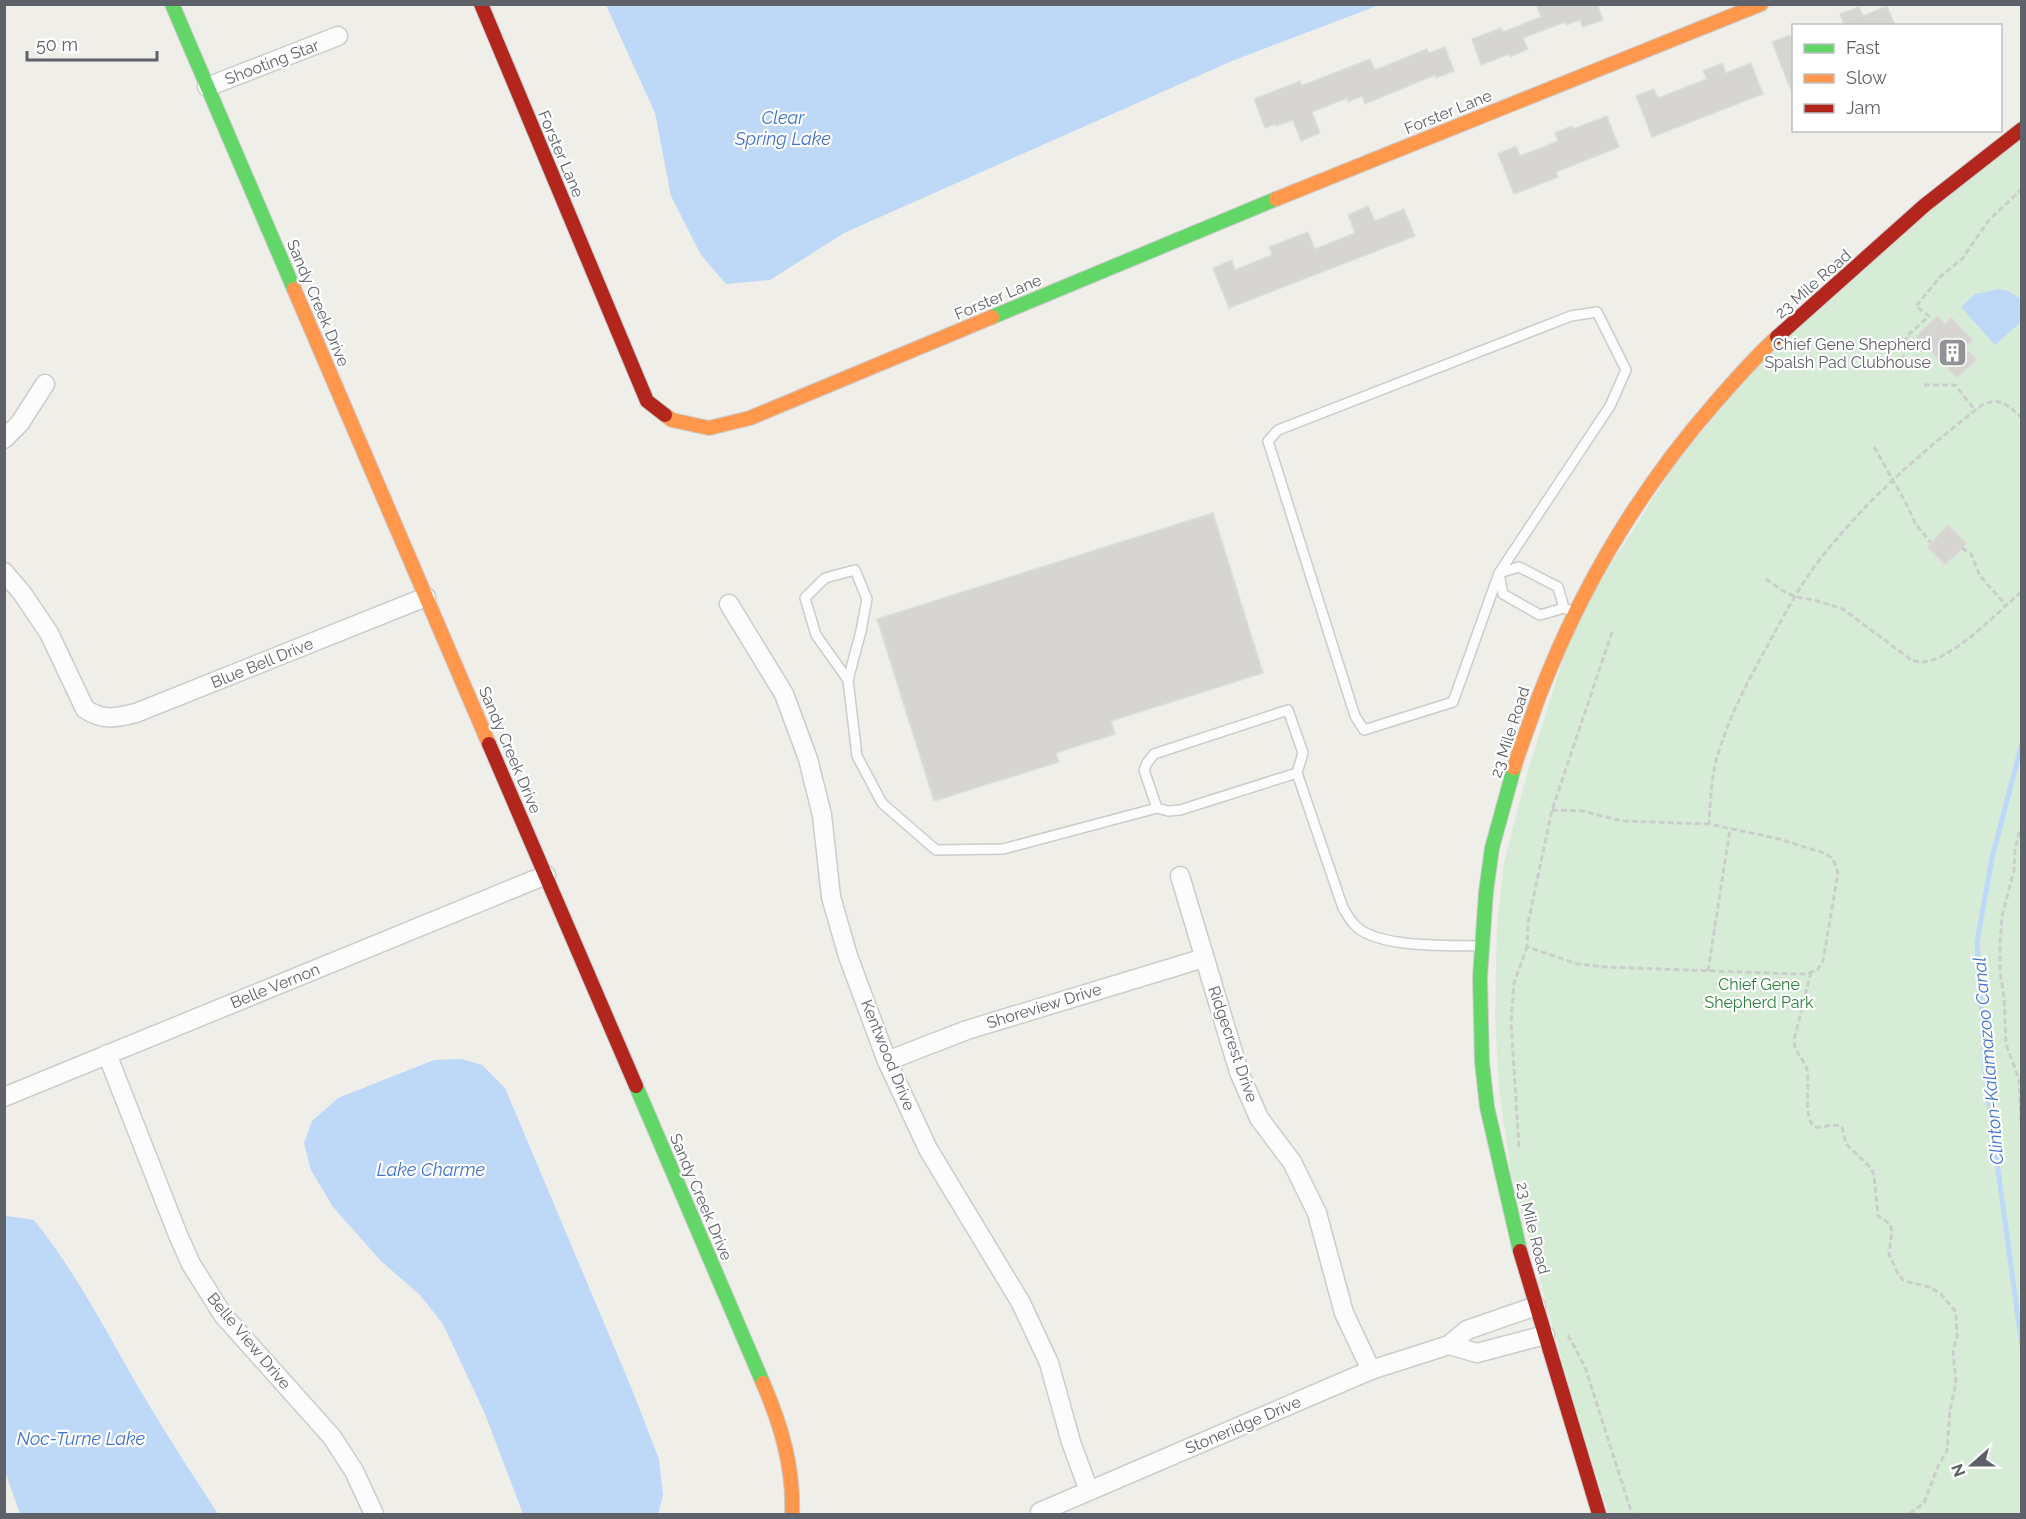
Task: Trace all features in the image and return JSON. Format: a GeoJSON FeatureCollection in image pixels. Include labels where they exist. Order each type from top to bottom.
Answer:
{"type":"FeatureCollection","features":[{"type":"Feature","properties":{"kind":"street","name":"Sandy Creek Drive"},"geometry":{"type":"LineString","coordinates":[[172,4],[774,1410],[785,1441],[791,1469],[792,1515]]}},
{"type":"Feature","properties":{"kind":"street","name":"Forster Lane"},"geometry":{"type":"LineString","coordinates":[[481,4],[647,401],[672,420],[709,428],[750,418],[1216,223],[1761,4]]}},
{"type":"Feature","properties":{"kind":"street","name":"Shooting Star"},"geometry":{"type":"LineString","coordinates":[[207,87],[338,36]]}},
{"type":"Feature","properties":{"kind":"street","name":"23 Mile Road"},"geometry":{"type":"LineString","coordinates":[[1599,1515],[1520,1252],[1487,1107],[1482,1062],[1482,946],[1486,892],[1492,848],[1519,750],[1570,610],[1660,470],[1700,420],[1754,358],[1925,205],[2022,129]]}},
{"type":"Feature","properties":{"kind":"street"},"geometry":{"type":"LineString","coordinates":[[4,439],[20,423],[45,384]]}},
{"type":"Feature","properties":{"kind":"street","name":"Blue Bell Drive"},"geometry":{"type":"LineString","coordinates":[[4,572],[40,617],[85,709],[95,716],[114,718],[136,713],[426,597]]}},
{"type":"Feature","properties":{"kind":"street","name":"Kentwood Drive"},"geometry":{"type":"LineString","coordinates":[[729,604],[784,694],[808,759],[822,815],[831,897],[848,956],[887,1061],[928,1149],[1021,1303],[1049,1363],[1071,1442],[1089,1491]]}},
{"type":"Feature","properties":{"kind":"street","name":"Belle Vernon"},"geometry":{"type":"LineString","coordinates":[[4,1097],[546,875]]}},
{"type":"Feature","properties":{"kind":"street","name":"Ridgecrest Drive"},"geometry":{"type":"LineString","coordinates":[[1180,876],[1239,1072],[1259,1118],[1292,1162],[1317,1213],[1344,1313],[1371,1370]]}},
{"type":"Feature","properties":{"kind":"street","name":"Shoreview Drive"},"geometry":{"type":"LineString","coordinates":[[887,1061],[967,1030],[1204,958]]}},
{"type":"Feature","properties":{"kind":"street","name":"Belle View Drive"},"geometry":{"type":"LineString","coordinates":[[107,1054],[191,1264],[223,1315],[332,1437],[354,1471],[374,1515]]}},
{"type":"Feature","properties":{"kind":"street","name":"Stoneridge Drive"},"geometry":{"type":"LineString","coordinates":[[1040,1512],[1371,1370],[1449,1345],[1467,1330],[1536,1306]]}},
{"type":"Feature","properties":{"kind":"street"},"geometry":{"type":"LineString","coordinates":[[1449,1345],[1477,1353],[1545,1335]]}},
{"type":"Feature","properties":{"kind":"lane"},"geometry":{"type":"LineString","coordinates":[[1499,573],[1453,702],[1364,730],[1355,716],[1268,441],[1278,430],[1571,316],[1597,312],[1626,370],[1610,406],[1499,573],[1503,594],[1540,615],[1570,610],[1558,587],[1537,575],[1519,567],[1499,573]]}},
{"type":"Feature","properties":{"kind":"lane"},"geometry":{"type":"LineString","coordinates":[[848,680],[816,635],[805,598],[825,578],[855,570],[867,599],[848,680],[857,756],[882,803],[936,850],[1003,849],[1157,808],[1168,811],[1180,810],[1297,773]]}},
{"type":"Feature","properties":{"kind":"lane"},"geometry":{"type":"LineString","coordinates":[[1157,808],[1144,770],[1154,754],[1288,710],[1303,753],[1297,773],[1343,908],[1354,925],[1366,934],[1383,941],[1482,946]]}},
{"type":"Feature","properties":{"kind":"path"},"geometry":{"type":"LineString","coordinates":[[1903,361],[1907,336],[1929,316],[1916,306],[1940,277],[1962,260],[1989,220],[2022,189]]}},
{"type":"Feature","properties":{"kind":"path"},"geometry":{"type":"LineString","coordinates":[[1924,385],[1955,385],[1976,410]]}},
{"type":"Feature","properties":{"kind":"path"},"geometry":{"type":"LineString","coordinates":[[1709,824],[1711,789],[1716,764],[1746,685],[1796,597],[1831,546],[1878,494],[1913,461],[1976,410],[1992,400],[2006,404],[2022,418]]}},
{"type":"Feature","properties":{"kind":"path"},"geometry":{"type":"LineString","coordinates":[[1874,447],[1915,523],[1931,543]]}},
{"type":"Feature","properties":{"kind":"path"},"geometry":{"type":"LineString","coordinates":[[1962,548],[1971,554],[1980,576],[2006,605]]}},
{"type":"Feature","properties":{"kind":"path"},"geometry":{"type":"LineString","coordinates":[[1766,579],[1796,597],[1843,609],[1910,659],[1919,663],[1933,660],[1955,649],[2022,591]]}},
{"type":"Feature","properties":{"kind":"path"},"geometry":{"type":"LineString","coordinates":[[1519,1152],[1511,1022],[1514,983],[1527,947],[1528,923],[1552,810],[1612,632]]}},
{"type":"Feature","properties":{"kind":"path"},"geometry":{"type":"LineString","coordinates":[[1527,947],[1578,964],[1708,971],[1794,974],[1818,969],[1823,961],[1838,873],[1836,863],[1824,853],[1779,839],[1709,824],[1622,821],[1583,811],[1552,810]]}},
{"type":"Feature","properties":{"kind":"path"},"geometry":{"type":"LineString","coordinates":[[2022,822],[2014,849],[2014,870],[2002,916],[2000,944],[2005,1034],[2019,1079],[2022,1145]]}},
{"type":"Feature","properties":{"kind":"path"},"geometry":{"type":"LineString","coordinates":[[1708,971],[1730,829]]}},
{"type":"Feature","properties":{"kind":"path"},"geometry":{"type":"LineString","coordinates":[[1811,972],[1794,1040],[1795,1051],[1807,1070],[1807,1108],[1814,1126],[1817,1128],[1837,1124],[1842,1127],[1846,1144],[1871,1168],[1874,1175],[1878,1216],[1890,1224],[1892,1231],[1889,1254],[1898,1274],[1904,1281],[1930,1287],[1941,1294],[1956,1312],[1956,1337],[1953,1352],[1956,1383],[1950,1410],[1947,1451],[1938,1466],[1924,1503],[1909,1515]]}},
{"type":"Feature","properties":{"kind":"path"},"geometry":{"type":"LineString","coordinates":[[1567,1333],[1585,1367],[1632,1515]]}},
{"type":"Feature","properties":{"kind":"green space","name":"Chief Gene Shepherd Park"},"geometry":{"type":"Polygon","coordinates":[[[2021,139],[2021,1514],[1609,1514],[1573,1400],[1511,1174],[1499,1087],[1495,1017],[1497,924],[1504,863],[1526,777],[1566,650],[1598,585],[1675,464],[1760,362],[1930,211],[2021,139]]]}},
{"type":"Feature","properties":{"kind":"water","name":"Clear Spring Lake"},"geometry":{"type":"Polygon","coordinates":[[[606,5],[1379,5],[1232,61],[844,233],[770,280],[726,284],[701,255],[671,196],[655,113],[606,5]]]}},
{"type":"Feature","properties":{"kind":"water"},"geometry":{"type":"Polygon","coordinates":[[[1999,289],[2008,291],[2021,299],[2021,322],[1995,345],[1961,307],[1975,294],[1999,289]]]}},
{"type":"Feature","properties":{"kind":"water","name":"Lake Charme"},"geometry":{"type":"Polygon","coordinates":[[[461,1059],[482,1065],[505,1088],[659,1459],[663,1495],[658,1514],[523,1514],[485,1414],[443,1324],[420,1295],[381,1261],[333,1207],[311,1170],[304,1143],[312,1121],[338,1098],[434,1060],[461,1059]]]}},
{"type":"Feature","properties":{"kind":"water","name":"Noc-Turne Lake"},"geometry":{"type":"Polygon","coordinates":[[[4,1217],[34,1220],[51,1242],[82,1289],[160,1423],[218,1514],[20,1514],[4,1469],[4,1217]]]}},
{"type":"Feature","properties":{"kind":"building"},"geometry":{"type":"Polygon","coordinates":[[[1536,4],[1597,4],[1603,20],[1583,27],[1580,20],[1566,25],[1565,22],[1523,38],[1528,49],[1481,65],[1472,39],[1501,28],[1503,32],[1541,17],[1536,4]]]}},
{"type":"Feature","properties":{"kind":"building"},"geometry":{"type":"Polygon","coordinates":[[[1887,6],[1894,24],[1844,24],[1840,14],[1859,7],[1863,16],[1887,6]]]}},
{"type":"Feature","properties":{"kind":"building"},"geometry":{"type":"Polygon","coordinates":[[[1790,35],[1792,39],[1792,92],[1772,42],[1790,35]]]}},
{"type":"Feature","properties":{"kind":"building"},"geometry":{"type":"Polygon","coordinates":[[[1445,47],[1454,71],[1436,78],[1435,75],[1365,104],[1362,96],[1348,102],[1347,98],[1312,112],[1320,133],[1301,141],[1293,120],[1265,128],[1254,99],[1300,81],[1301,86],[1370,59],[1375,70],[1427,49],[1429,53],[1445,47]]]}},
{"type":"Feature","properties":{"kind":"building"},"geometry":{"type":"Polygon","coordinates":[[[1722,63],[1726,73],[1751,63],[1763,94],[1652,137],[1636,96],[1654,89],[1658,98],[1707,79],[1703,71],[1722,63]]]}},
{"type":"Feature","properties":{"kind":"building"},"geometry":{"type":"Polygon","coordinates":[[[1607,116],[1619,147],[1556,172],[1558,177],[1514,194],[1498,154],[1516,146],[1520,156],[1558,141],[1555,133],[1607,116]]]}},
{"type":"Feature","properties":{"kind":"building"},"geometry":{"type":"Polygon","coordinates":[[[1368,206],[1375,221],[1404,209],[1415,236],[1229,308],[1213,268],[1232,260],[1235,270],[1272,255],[1269,247],[1308,232],[1315,249],[1355,233],[1348,215],[1368,206]]]}},
{"type":"Feature","properties":{"kind":"building","name":"Chief Gene Shepherd Spalsh Pad Clubhouse"},"geometry":{"type":"Polygon","coordinates":[[[1937,316],[1945,324],[1951,317],[1973,340],[1965,347],[1977,359],[1957,378],[1916,336],[1937,316]]]}},
{"type":"Feature","properties":{"kind":"building"},"geometry":{"type":"Polygon","coordinates":[[[1213,513],[1263,673],[1111,721],[1115,734],[1056,753],[1059,762],[934,801],[877,619],[1213,513]]]}},
{"type":"Feature","properties":{"kind":"building"},"geometry":{"type":"Polygon","coordinates":[[[1948,525],[1967,544],[1945,565],[1927,547],[1948,525]]]}},
{"type":"Feature","properties":{"kind":"waterway","name":"Clinton-Kalamazoo Canal"},"geometry":{"type":"LineString","coordinates":[[2022,743],[1992,858],[1977,942],[1986,1081],[2022,1347]]}},
{"type":"Feature","properties":{"kind":"traffic: fast"},"geometry":{"type":"LineString","coordinates":[[172,4],[294,289]]}},
{"type":"Feature","properties":{"kind":"traffic: fast"},"geometry":{"type":"LineString","coordinates":[[992,317],[1276,199]]}},
{"type":"Feature","properties":{"kind":"traffic: fast"},"geometry":{"type":"LineString","coordinates":[[1514,768],[1492,848],[1486,892],[1480,977],[1482,1062],[1487,1107],[1520,1251]]}},
{"type":"Feature","properties":{"kind":"traffic: fast"},"geometry":{"type":"LineString","coordinates":[[636,1086],[763,1383]]}},
{"type":"Feature","properties":{"kind":"traffic: slow"},"geometry":{"type":"LineString","coordinates":[[1276,199],[1761,4]]}},
{"type":"Feature","properties":{"kind":"traffic: slow"},"geometry":{"type":"LineString","coordinates":[[294,289],[489,744]]}},
{"type":"Feature","properties":{"kind":"traffic: slow"},"geometry":{"type":"LineString","coordinates":[[665,415],[672,420],[709,428],[750,418],[992,317]]}},
{"type":"Feature","properties":{"kind":"traffic: slow"},"geometry":{"type":"LineString","coordinates":[[1514,768],[1554,659],[1613,544],[1636,507],[1687,437],[1737,378],[1777,337]]}},
{"type":"Feature","properties":{"kind":"traffic: slow"},"geometry":{"type":"LineString","coordinates":[[763,1383],[785,1447],[791,1480],[792,1514]]}},
{"type":"Feature","properties":{"kind":"traffic: jam"},"geometry":{"type":"LineString","coordinates":[[481,4],[647,401],[665,415]]}},
{"type":"Feature","properties":{"kind":"traffic: jam"},"geometry":{"type":"LineString","coordinates":[[1777,337],[1925,205],[2022,129]]}},
{"type":"Feature","properties":{"kind":"traffic: jam"},"geometry":{"type":"LineString","coordinates":[[489,744],[636,1086]]}},
{"type":"Feature","properties":{"kind":"traffic: jam"},"geometry":{"type":"LineString","coordinates":[[1520,1251],[1599,1514]]}},
{"type":"Feature","properties":{"kind":"place","name":"Chief Gene Shepherd Spalsh Pad Clubhouse"},"geometry":{"type":"Point","coordinates":[1952,353]}}]}
